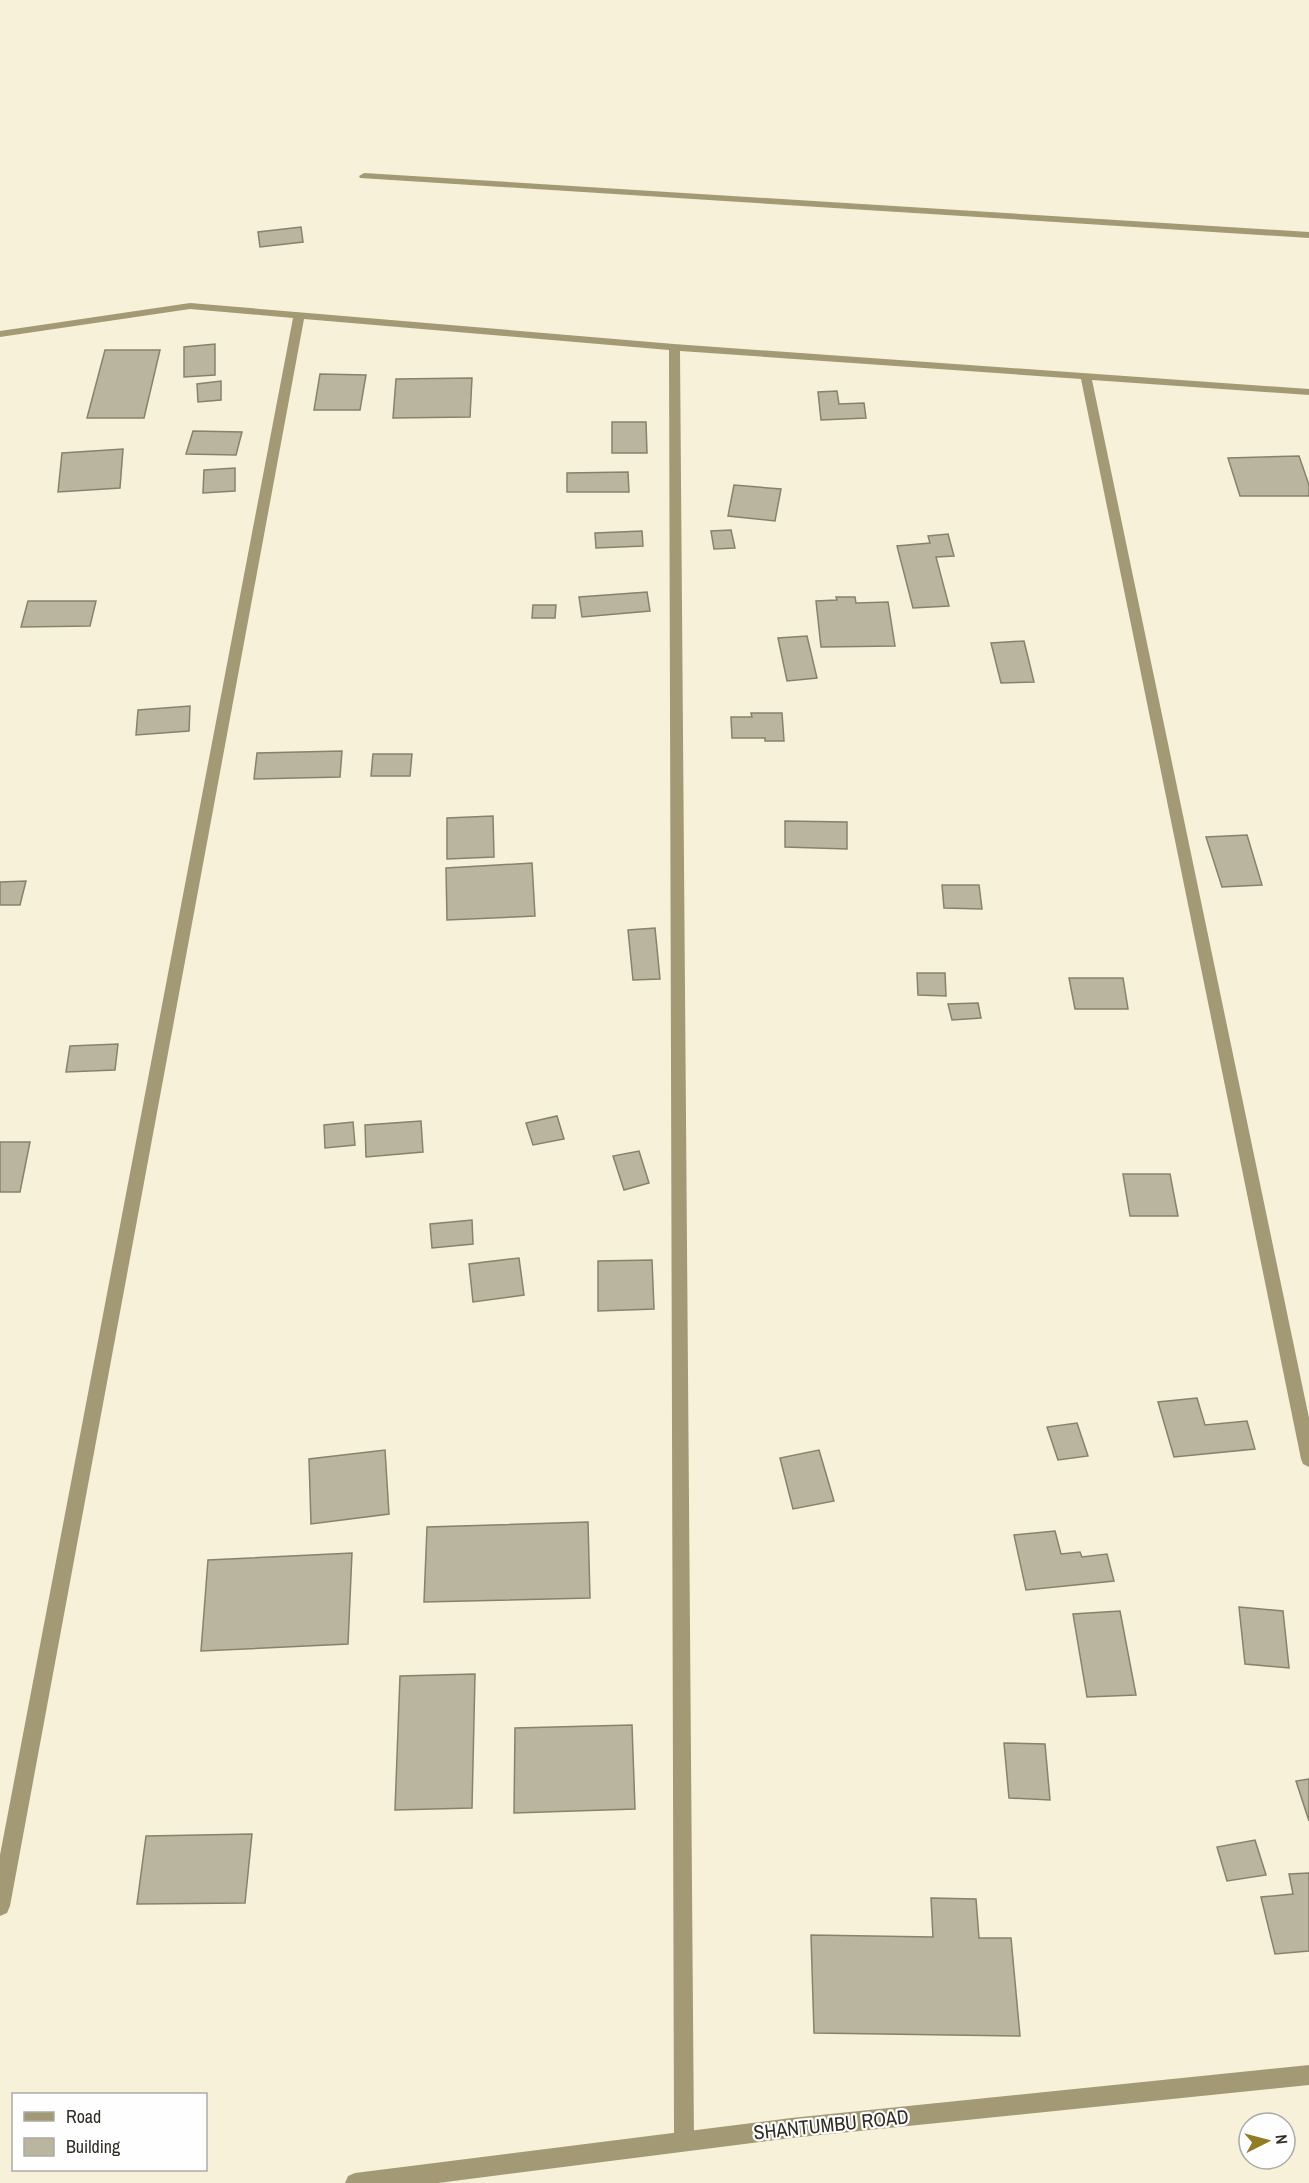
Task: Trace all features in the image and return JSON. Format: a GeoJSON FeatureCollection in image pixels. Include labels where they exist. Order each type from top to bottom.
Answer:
{"type":"FeatureCollection","features":[{"type":"Feature","properties":{"kind":"street"},"geometry":{"type":"LineString","coordinates":[[364,176],[1309,235]]}},
{"type":"Feature","properties":{"kind":"street"},"geometry":{"type":"LineString","coordinates":[[0,334],[190,306],[674,347],[1309,392]]}},
{"type":"Feature","properties":{"kind":"street"},"geometry":{"type":"LineString","coordinates":[[0,1906],[299,317]]}},
{"type":"Feature","properties":{"kind":"street"},"geometry":{"type":"LineString","coordinates":[[674,347],[684,2140]]}},
{"type":"Feature","properties":{"kind":"street"},"geometry":{"type":"LineString","coordinates":[[1086,377],[1309,1459]]}},
{"type":"Feature","properties":{"kind":"street","name":"SHANTUMBU ROAD"},"geometry":{"type":"LineString","coordinates":[[355,2183],[684,2140],[1309,2075]]}},
{"type":"Feature","properties":{"kind":"building"},"geometry":{"type":"Polygon","coordinates":[[[301,227],[303,242],[260,247],[258,232],[301,227]]]}},
{"type":"Feature","properties":{"kind":"building"},"geometry":{"type":"Polygon","coordinates":[[[215,344],[215,375],[184,377],[184,347],[215,344]]]}},
{"type":"Feature","properties":{"kind":"building"},"geometry":{"type":"Polygon","coordinates":[[[105,350],[160,350],[144,418],[87,418],[105,350]]]}},
{"type":"Feature","properties":{"kind":"building"},"geometry":{"type":"Polygon","coordinates":[[[320,374],[366,375],[360,410],[314,410],[320,374]]]}},
{"type":"Feature","properties":{"kind":"building"},"geometry":{"type":"Polygon","coordinates":[[[472,378],[470,417],[393,418],[396,379],[472,378]]]}},
{"type":"Feature","properties":{"kind":"building"},"geometry":{"type":"Polygon","coordinates":[[[221,381],[221,400],[198,402],[197,384],[221,381]]]}},
{"type":"Feature","properties":{"kind":"building"},"geometry":{"type":"Polygon","coordinates":[[[837,391],[839,404],[864,403],[866,418],[821,420],[818,392],[837,391]]]}},
{"type":"Feature","properties":{"kind":"building"},"geometry":{"type":"Polygon","coordinates":[[[612,422],[646,422],[647,453],[612,453],[612,422]]]}},
{"type":"Feature","properties":{"kind":"building"},"geometry":{"type":"Polygon","coordinates":[[[193,431],[242,432],[236,455],[186,454],[193,431]]]}},
{"type":"Feature","properties":{"kind":"building"},"geometry":{"type":"Polygon","coordinates":[[[123,449],[120,488],[58,492],[62,453],[123,449]]]}},
{"type":"Feature","properties":{"kind":"building"},"geometry":{"type":"Polygon","coordinates":[[[1299,456],[1309,485],[1309,496],[1240,496],[1228,458],[1299,456]]]}},
{"type":"Feature","properties":{"kind":"building"},"geometry":{"type":"Polygon","coordinates":[[[235,468],[235,491],[203,493],[204,470],[235,468]]]}},
{"type":"Feature","properties":{"kind":"building"},"geometry":{"type":"Polygon","coordinates":[[[628,472],[629,492],[567,492],[567,473],[628,472]]]}},
{"type":"Feature","properties":{"kind":"building"},"geometry":{"type":"Polygon","coordinates":[[[734,485],[781,489],[775,521],[728,516],[734,485]]]}},
{"type":"Feature","properties":{"kind":"building"},"geometry":{"type":"Polygon","coordinates":[[[731,530],[735,548],[714,549],[711,531],[731,530]]]}},
{"type":"Feature","properties":{"kind":"building"},"geometry":{"type":"Polygon","coordinates":[[[642,531],[643,546],[596,548],[595,533],[642,531]]]}},
{"type":"Feature","properties":{"kind":"building"},"geometry":{"type":"Polygon","coordinates":[[[948,534],[954,556],[936,557],[949,606],[913,608],[897,546],[930,543],[928,536],[948,534]]]}},
{"type":"Feature","properties":{"kind":"building"},"geometry":{"type":"Polygon","coordinates":[[[647,592],[650,611],[582,617],[579,597],[647,592]]]}},
{"type":"Feature","properties":{"kind":"building"},"geometry":{"type":"Polygon","coordinates":[[[836,597],[855,597],[856,603],[888,602],[895,646],[821,647],[816,601],[837,600],[836,597]]]}},
{"type":"Feature","properties":{"kind":"building"},"geometry":{"type":"Polygon","coordinates":[[[28,601],[96,601],[90,626],[21,627],[28,601]]]}},
{"type":"Feature","properties":{"kind":"building"},"geometry":{"type":"Polygon","coordinates":[[[533,605],[556,605],[555,618],[532,618],[533,605]]]}},
{"type":"Feature","properties":{"kind":"building"},"geometry":{"type":"Polygon","coordinates":[[[807,636],[817,678],[787,681],[778,638],[807,636]]]}},
{"type":"Feature","properties":{"kind":"building"},"geometry":{"type":"Polygon","coordinates":[[[1024,641],[1034,682],[1001,683],[991,643],[1024,641]]]}},
{"type":"Feature","properties":{"kind":"building"},"geometry":{"type":"Polygon","coordinates":[[[190,706],[189,731],[136,735],[138,710],[190,706]]]}},
{"type":"Feature","properties":{"kind":"building"},"geometry":{"type":"Polygon","coordinates":[[[751,713],[782,713],[784,741],[765,741],[765,738],[732,738],[731,717],[752,717],[751,713]]]}},
{"type":"Feature","properties":{"kind":"building"},"geometry":{"type":"Polygon","coordinates":[[[342,751],[340,777],[254,779],[257,753],[342,751]]]}},
{"type":"Feature","properties":{"kind":"building"},"geometry":{"type":"Polygon","coordinates":[[[373,754],[412,754],[410,776],[371,776],[373,754]]]}},
{"type":"Feature","properties":{"kind":"building"},"geometry":{"type":"Polygon","coordinates":[[[493,816],[494,857],[447,859],[447,818],[493,816]]]}},
{"type":"Feature","properties":{"kind":"building"},"geometry":{"type":"Polygon","coordinates":[[[785,821],[847,822],[847,849],[785,847],[785,821]]]}},
{"type":"Feature","properties":{"kind":"building"},"geometry":{"type":"Polygon","coordinates":[[[1247,835],[1262,885],[1222,887],[1206,837],[1247,835]]]}},
{"type":"Feature","properties":{"kind":"building"},"geometry":{"type":"Polygon","coordinates":[[[532,863],[535,916],[447,920],[446,868],[532,863]]]}},
{"type":"Feature","properties":{"kind":"building"},"geometry":{"type":"Polygon","coordinates":[[[26,881],[20,905],[0,905],[0,882],[26,881]]]}},
{"type":"Feature","properties":{"kind":"building"},"geometry":{"type":"Polygon","coordinates":[[[942,885],[979,885],[982,909],[944,908],[942,885]]]}},
{"type":"Feature","properties":{"kind":"building"},"geometry":{"type":"Polygon","coordinates":[[[655,928],[660,979],[633,980],[628,930],[655,928]]]}},
{"type":"Feature","properties":{"kind":"building"},"geometry":{"type":"Polygon","coordinates":[[[917,973],[945,973],[946,996],[918,995],[917,973]]]}},
{"type":"Feature","properties":{"kind":"building"},"geometry":{"type":"Polygon","coordinates":[[[1069,978],[1123,978],[1128,1009],[1075,1009],[1069,978]]]}},
{"type":"Feature","properties":{"kind":"building"},"geometry":{"type":"Polygon","coordinates":[[[978,1003],[981,1018],[952,1020],[948,1004],[978,1003]]]}},
{"type":"Feature","properties":{"kind":"building"},"geometry":{"type":"Polygon","coordinates":[[[118,1044],[115,1070],[66,1072],[70,1046],[118,1044]]]}},
{"type":"Feature","properties":{"kind":"building"},"geometry":{"type":"Polygon","coordinates":[[[557,1116],[564,1139],[533,1145],[526,1123],[557,1116]]]}},
{"type":"Feature","properties":{"kind":"building"},"geometry":{"type":"Polygon","coordinates":[[[421,1121],[423,1152],[366,1157],[365,1125],[421,1121]]]}},
{"type":"Feature","properties":{"kind":"building"},"geometry":{"type":"Polygon","coordinates":[[[353,1122],[355,1145],[325,1148],[324,1125],[353,1122]]]}},
{"type":"Feature","properties":{"kind":"building"},"geometry":{"type":"Polygon","coordinates":[[[0,1142],[30,1142],[20,1192],[0,1192],[0,1142]]]}},
{"type":"Feature","properties":{"kind":"building"},"geometry":{"type":"Polygon","coordinates":[[[639,1151],[649,1183],[624,1190],[613,1156],[639,1151]]]}},
{"type":"Feature","properties":{"kind":"building"},"geometry":{"type":"Polygon","coordinates":[[[1123,1174],[1170,1174],[1178,1216],[1130,1216],[1123,1174]]]}},
{"type":"Feature","properties":{"kind":"building"},"geometry":{"type":"Polygon","coordinates":[[[472,1220],[473,1244],[432,1248],[430,1224],[472,1220]]]}},
{"type":"Feature","properties":{"kind":"building"},"geometry":{"type":"Polygon","coordinates":[[[519,1258],[524,1295],[473,1302],[469,1264],[519,1258]]]}},
{"type":"Feature","properties":{"kind":"building"},"geometry":{"type":"Polygon","coordinates":[[[652,1260],[654,1309],[598,1311],[598,1261],[652,1260]]]}},
{"type":"Feature","properties":{"kind":"building"},"geometry":{"type":"Polygon","coordinates":[[[1197,1398],[1205,1425],[1247,1421],[1255,1449],[1174,1457],[1158,1402],[1197,1398]]]}},
{"type":"Feature","properties":{"kind":"building"},"geometry":{"type":"Polygon","coordinates":[[[1077,1423],[1088,1456],[1058,1460],[1047,1427],[1077,1423]]]}},
{"type":"Feature","properties":{"kind":"building"},"geometry":{"type":"Polygon","coordinates":[[[385,1450],[389,1514],[311,1524],[309,1459],[385,1450]]]}},
{"type":"Feature","properties":{"kind":"building"},"geometry":{"type":"Polygon","coordinates":[[[819,1450],[834,1501],[793,1509],[780,1458],[819,1450]]]}},
{"type":"Feature","properties":{"kind":"building"},"geometry":{"type":"Polygon","coordinates":[[[588,1522],[590,1598],[424,1602],[427,1527],[588,1522]]]}},
{"type":"Feature","properties":{"kind":"building"},"geometry":{"type":"Polygon","coordinates":[[[1055,1531],[1061,1554],[1080,1552],[1082,1557],[1107,1554],[1114,1581],[1026,1590],[1014,1535],[1055,1531]]]}},
{"type":"Feature","properties":{"kind":"building"},"geometry":{"type":"Polygon","coordinates":[[[352,1553],[348,1644],[201,1651],[208,1560],[352,1553]]]}},
{"type":"Feature","properties":{"kind":"building"},"geometry":{"type":"Polygon","coordinates":[[[1239,1607],[1283,1611],[1289,1668],[1245,1664],[1239,1607]]]}},
{"type":"Feature","properties":{"kind":"building"},"geometry":{"type":"Polygon","coordinates":[[[1120,1611],[1136,1695],[1087,1697],[1073,1614],[1120,1611]]]}},
{"type":"Feature","properties":{"kind":"building"},"geometry":{"type":"Polygon","coordinates":[[[475,1674],[472,1808],[395,1810],[400,1676],[475,1674]]]}},
{"type":"Feature","properties":{"kind":"building"},"geometry":{"type":"Polygon","coordinates":[[[632,1725],[635,1809],[514,1813],[515,1728],[632,1725]]]}},
{"type":"Feature","properties":{"kind":"building"},"geometry":{"type":"Polygon","coordinates":[[[1004,1743],[1045,1744],[1050,1800],[1009,1798],[1004,1743]]]}},
{"type":"Feature","properties":{"kind":"building"},"geometry":{"type":"Polygon","coordinates":[[[1309,1779],[1309,1821],[1296,1781],[1309,1779]]]}},
{"type":"Feature","properties":{"kind":"building"},"geometry":{"type":"Polygon","coordinates":[[[252,1834],[245,1903],[137,1904],[146,1836],[252,1834]]]}},
{"type":"Feature","properties":{"kind":"building"},"geometry":{"type":"Polygon","coordinates":[[[1255,1840],[1266,1875],[1227,1881],[1217,1847],[1255,1840]]]}},
{"type":"Feature","properties":{"kind":"building"},"geometry":{"type":"Polygon","coordinates":[[[1309,1873],[1309,1951],[1275,1954],[1261,1897],[1293,1894],[1289,1874],[1309,1873]]]}},
{"type":"Feature","properties":{"kind":"building"},"geometry":{"type":"Polygon","coordinates":[[[931,1898],[976,1899],[979,1938],[1011,1938],[1020,2036],[814,2033],[811,1935],[933,1937],[931,1898]]]}}]}
